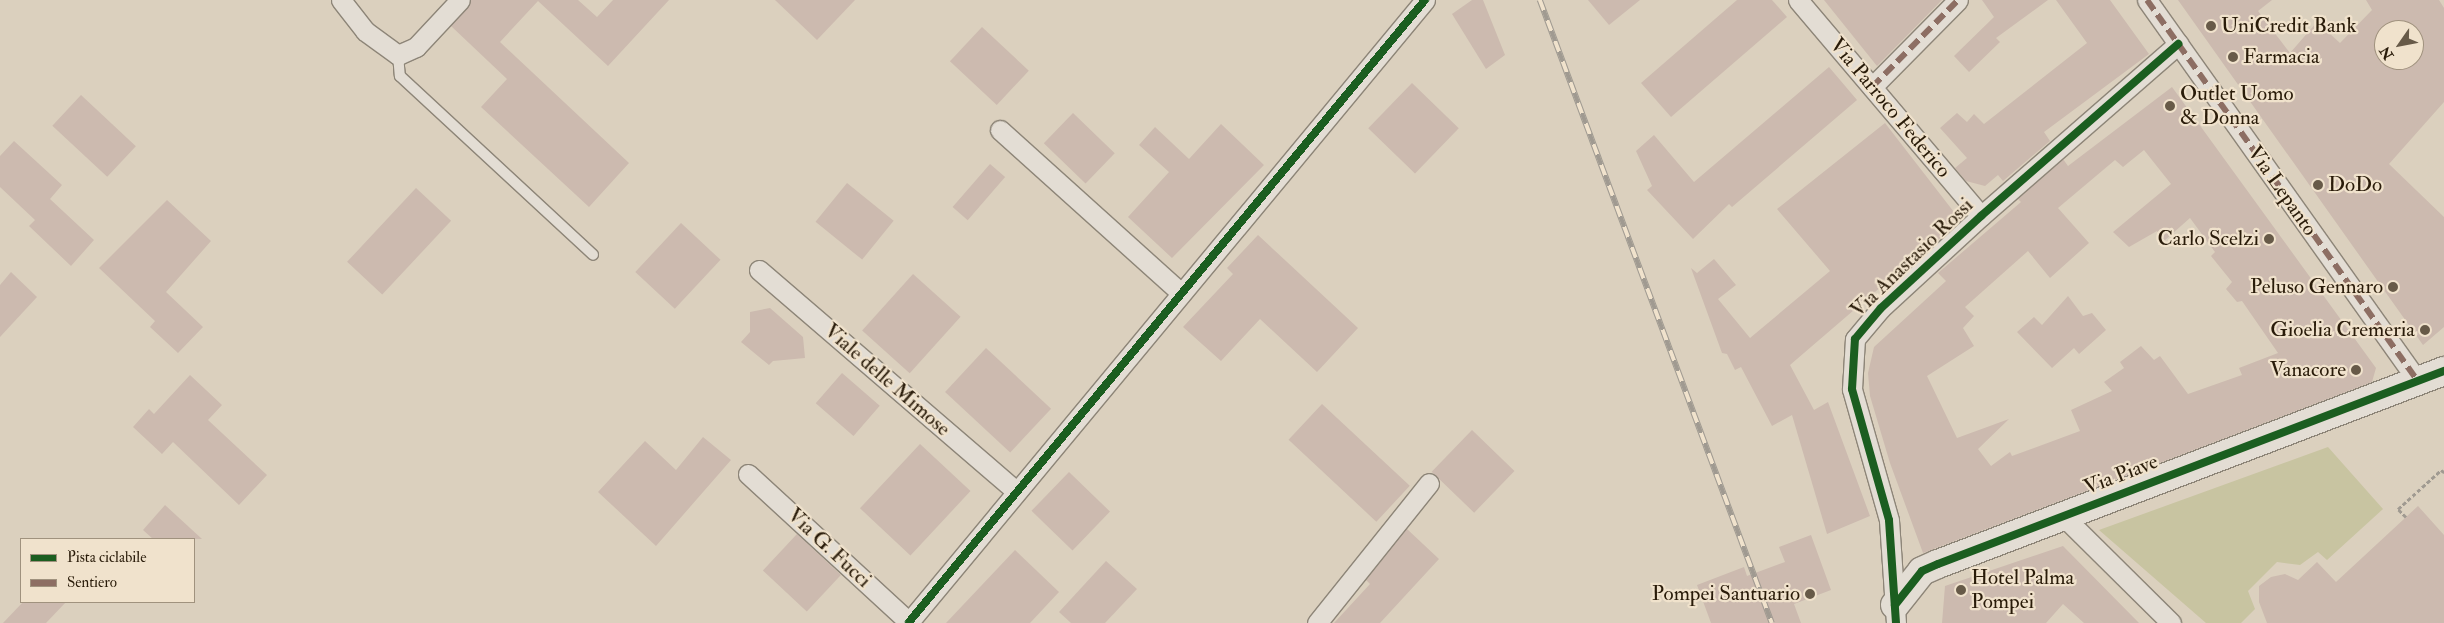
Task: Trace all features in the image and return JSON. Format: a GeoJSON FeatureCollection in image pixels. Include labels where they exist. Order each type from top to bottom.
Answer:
{"type":"FeatureCollection","features":[{"type":"Feature","properties":{"kind":"street"},"geometry":{"type":"LineString","coordinates":[[341,0],[365,31],[398,55],[416,47],[460,0]]}},
{"type":"Feature","properties":{"kind":"street"},"geometry":{"type":"LineString","coordinates":[[910,623],[1015,490],[1425,0]]}},
{"type":"Feature","properties":{"kind":"street","name":"Via Parroco Federico"},"geometry":{"type":"LineString","coordinates":[[1798,0],[1981,216]]}},
{"type":"Feature","properties":{"kind":"street"},"geometry":{"type":"LineString","coordinates":[[1872,87],[1958,0]]}},
{"type":"Feature","properties":{"kind":"street","name":"Via Lepanto"},"geometry":{"type":"LineString","coordinates":[[2147,0],[2418,382]]}},
{"type":"Feature","properties":{"kind":"street","name":"Via Anastasio Rossi"},"geometry":{"type":"LineString","coordinates":[[1895,614],[1889,520],[1852,389],[1855,339],[1881,308],[1981,216],[2178,44]]}},
{"type":"Feature","properties":{"kind":"street"},"geometry":{"type":"LineString","coordinates":[[1000,130],[1180,292]]}},
{"type":"Feature","properties":{"kind":"street","name":"Viale delle Mimose"},"geometry":{"type":"LineString","coordinates":[[759,270],[1015,490]]}},
{"type":"Feature","properties":{"kind":"street","name":"Via Piave"},"geometry":{"type":"LineString","coordinates":[[1895,614],[1922,571],[2444,371]]}},
{"type":"Feature","properties":{"kind":"street","name":"Via G. Fucci"},"geometry":{"type":"LineString","coordinates":[[748,474],[910,623]]}},
{"type":"Feature","properties":{"kind":"street"},"geometry":{"type":"LineString","coordinates":[[1317,623],[1430,483]]}},
{"type":"Feature","properties":{"kind":"street"},"geometry":{"type":"LineString","coordinates":[[2062,516],[2171,623]]}},
{"type":"Feature","properties":{"kind":"lane"},"geometry":{"type":"LineString","coordinates":[[398,55],[400,76],[593,255]]}},
{"type":"Feature","properties":{"kind":"path"},"geometry":{"type":"LineString","coordinates":[[2406,517],[2398,509],[2441,470],[2444,472]]}},
{"type":"Feature","properties":{"kind":"shaded area"},"geometry":{"type":"Polygon","coordinates":[[[2328,447],[2383,509],[2327,560],[2318,552],[2300,565],[2277,562],[2248,591],[2255,609],[2241,623],[2206,623],[2099,530],[2328,447]]]}},
{"type":"Feature","properties":{"kind":"building"},"geometry":{"type":"Polygon","coordinates":[[[471,0],[578,0],[597,17],[613,0],[669,0],[608,66],[538,1],[500,42],[629,163],[589,207],[481,107],[507,79],[451,26],[471,0]]]}},
{"type":"Feature","properties":{"kind":"building"},"geometry":{"type":"Polygon","coordinates":[[[775,0],[855,0],[817,40],[775,0]]]}},
{"type":"Feature","properties":{"kind":"building"},"geometry":{"type":"Polygon","coordinates":[[[1472,0],[1483,0],[1505,55],[1486,69],[1452,14],[1472,0]]]}},
{"type":"Feature","properties":{"kind":"building"},"geometry":{"type":"Polygon","coordinates":[[[1588,0],[1640,0],[1609,25],[1588,0]]]}},
{"type":"Feature","properties":{"kind":"building"},"geometry":{"type":"Polygon","coordinates":[[[1737,0],[1772,0],[1787,17],[1671,117],[1641,83],[1737,0]]]}},
{"type":"Feature","properties":{"kind":"building"},"geometry":{"type":"Polygon","coordinates":[[[1824,0],[1942,0],[1877,66],[1824,0]]]}},
{"type":"Feature","properties":{"kind":"building"},"geometry":{"type":"Polygon","coordinates":[[[1982,0],[2048,0],[1996,38],[2000,42],[1969,72],[1954,56],[1994,17],[1982,0]]]}},
{"type":"Feature","properties":{"kind":"building"},"geometry":{"type":"Polygon","coordinates":[[[2056,0],[2110,0],[2149,54],[2044,132],[2050,141],[2003,181],[1998,175],[1985,186],[1966,181],[1955,168],[1967,158],[1940,128],[1957,113],[1967,122],[1974,114],[1984,124],[2087,43],[2056,0]]]}},
{"type":"Feature","properties":{"kind":"building"},"geometry":{"type":"Polygon","coordinates":[[[2178,0],[2272,0],[2258,11],[2290,53],[2317,22],[2340,43],[2372,10],[2366,0],[2439,0],[2444,8],[2444,102],[2389,164],[2444,217],[2444,327],[2423,345],[2178,0]]]}},
{"type":"Feature","properties":{"kind":"building"},"geometry":{"type":"Polygon","coordinates":[[[982,27],[1029,71],[997,105],[950,61],[982,27]]]}},
{"type":"Feature","properties":{"kind":"building"},"geometry":{"type":"Polygon","coordinates":[[[1829,67],[1857,100],[1732,207],[1729,204],[1693,239],[1647,190],[1652,186],[1636,151],[1654,135],[1694,182],[1829,67]]]}},
{"type":"Feature","properties":{"kind":"building"},"geometry":{"type":"Polygon","coordinates":[[[1412,83],[1459,128],[1415,173],[1368,128],[1412,83]]]}},
{"type":"Feature","properties":{"kind":"building"},"geometry":{"type":"Polygon","coordinates":[[[2172,87],[2376,368],[2372,382],[1923,553],[1890,463],[1870,396],[1868,373],[1874,347],[1946,281],[1938,273],[2021,202],[2018,199],[2063,159],[2068,166],[2172,87]],[[2144,150],[2123,167],[2115,160],[2058,208],[2089,243],[2050,278],[2028,251],[1965,307],[1974,316],[1963,328],[1974,346],[1927,376],[1957,438],[2009,419],[1978,449],[1991,466],[2010,452],[2012,456],[2080,431],[2071,410],[2112,391],[2104,382],[2124,368],[2120,362],[2141,346],[2154,360],[2160,356],[2188,394],[2242,375],[2239,368],[2278,353],[2242,301],[2237,302],[2226,289],[2232,282],[2211,256],[2215,252],[2190,218],[2164,241],[2157,231],[2129,247],[2113,232],[2171,184],[2144,150]]]}},
{"type":"Feature","properties":{"kind":"building"},"geometry":{"type":"Polygon","coordinates":[[[81,95],[136,146],[107,177],[52,126],[81,95]]]}},
{"type":"Feature","properties":{"kind":"building"},"geometry":{"type":"Polygon","coordinates":[[[1073,113],[1115,153],[1086,184],[1044,143],[1073,113]]]}},
{"type":"Feature","properties":{"kind":"building"},"geometry":{"type":"Polygon","coordinates":[[[1885,123],[1957,216],[1951,228],[1920,257],[1918,255],[1790,365],[1814,410],[1828,402],[1870,516],[1827,534],[1792,415],[1772,426],[1741,367],[1735,370],[1727,354],[1722,353],[1691,268],[1697,273],[1714,259],[1736,285],[1718,299],[1750,338],[1830,271],[1777,209],[1885,123]]]}},
{"type":"Feature","properties":{"kind":"building"},"geometry":{"type":"Polygon","coordinates":[[[1221,124],[1264,165],[1172,258],[1128,217],[1169,172],[1139,145],[1155,127],[1189,159],[1221,124]]]}},
{"type":"Feature","properties":{"kind":"building"},"geometry":{"type":"Polygon","coordinates":[[[14,141],[62,185],[50,199],[94,240],[71,266],[29,226],[35,220],[0,187],[0,156],[14,141]]]}},
{"type":"Feature","properties":{"kind":"building"},"geometry":{"type":"Polygon","coordinates":[[[990,164],[1005,177],[968,220],[953,207],[990,164]]]}},
{"type":"Feature","properties":{"kind":"building"},"geometry":{"type":"Polygon","coordinates":[[[847,183],[894,221],[862,260],[816,222],[847,183]]]}},
{"type":"Feature","properties":{"kind":"building"},"geometry":{"type":"Polygon","coordinates":[[[416,188],[451,221],[382,295],[347,262],[416,188]]]}},
{"type":"Feature","properties":{"kind":"building"},"geometry":{"type":"Polygon","coordinates":[[[167,200],[211,241],[166,292],[203,327],[178,353],[150,327],[155,321],[99,268],[167,200]]]}},
{"type":"Feature","properties":{"kind":"building"},"geometry":{"type":"Polygon","coordinates":[[[681,223],[720,260],[675,309],[635,272],[681,223]]]}},
{"type":"Feature","properties":{"kind":"building"},"geometry":{"type":"Polygon","coordinates":[[[1258,235],[1358,328],[1317,372],[1260,319],[1221,361],[1183,327],[1233,274],[1227,268],[1258,235]]]}},
{"type":"Feature","properties":{"kind":"building"},"geometry":{"type":"Polygon","coordinates":[[[11,272],[37,297],[0,337],[0,285],[11,272]]]}},
{"type":"Feature","properties":{"kind":"building"},"geometry":{"type":"Polygon","coordinates":[[[913,274],[961,317],[910,373],[862,330],[913,274]]]}},
{"type":"Feature","properties":{"kind":"building"},"geometry":{"type":"Polygon","coordinates":[[[2068,296],[2083,316],[2092,313],[2106,330],[2079,354],[2074,348],[2052,368],[2017,332],[2034,317],[2042,325],[2068,296]]]}},
{"type":"Feature","properties":{"kind":"building"},"geometry":{"type":"Polygon","coordinates":[[[770,308],[803,337],[805,358],[773,361],[769,365],[741,342],[750,332],[750,312],[770,308]]]}},
{"type":"Feature","properties":{"kind":"building"},"geometry":{"type":"Polygon","coordinates":[[[986,348],[1051,409],[1010,453],[945,392],[986,348]]]}},
{"type":"Feature","properties":{"kind":"building"},"geometry":{"type":"Polygon","coordinates":[[[842,373],[880,406],[853,436],[816,403],[842,373]]]}},
{"type":"Feature","properties":{"kind":"building"},"geometry":{"type":"Polygon","coordinates":[[[190,375],[222,405],[208,420],[267,475],[239,505],[173,442],[162,454],[133,427],[149,409],[154,414],[190,375]]]}},
{"type":"Feature","properties":{"kind":"building"},"geometry":{"type":"Polygon","coordinates":[[[1322,404],[1410,486],[1376,522],[1289,440],[1322,404]]]}},
{"type":"Feature","properties":{"kind":"building"},"geometry":{"type":"Polygon","coordinates":[[[1472,430],[1514,471],[1474,513],[1432,472],[1472,430]]]}},
{"type":"Feature","properties":{"kind":"building"},"geometry":{"type":"Polygon","coordinates":[[[703,437],[731,460],[656,546],[598,492],[645,441],[676,470],[703,437]]]}},
{"type":"Feature","properties":{"kind":"building"},"geometry":{"type":"Polygon","coordinates":[[[920,444],[970,491],[910,555],[860,508],[920,444]]]}},
{"type":"Feature","properties":{"kind":"building"},"geometry":{"type":"Polygon","coordinates":[[[1069,472],[1110,512],[1072,550],[1031,511],[1069,472]]]}},
{"type":"Feature","properties":{"kind":"building"},"geometry":{"type":"Polygon","coordinates":[[[165,505],[202,539],[152,538],[143,530],[165,505]]]}},
{"type":"Feature","properties":{"kind":"building"},"geometry":{"type":"Polygon","coordinates":[[[2418,506],[2444,535],[2444,623],[2267,623],[2259,602],[2259,586],[2271,577],[2285,574],[2298,580],[2317,562],[2336,582],[2418,506]]]}},
{"type":"Feature","properties":{"kind":"building"},"geometry":{"type":"Polygon","coordinates":[[[1407,529],[1439,559],[1380,623],[1334,623],[1370,584],[1366,580],[1407,529]]]}},
{"type":"Feature","properties":{"kind":"building"},"geometry":{"type":"Polygon","coordinates":[[[797,534],[841,575],[807,611],[763,571],[797,534]]]}},
{"type":"Feature","properties":{"kind":"building"},"geometry":{"type":"Polygon","coordinates":[[[1811,535],[1831,590],[1794,604],[1801,623],[1711,623],[1697,585],[1744,567],[1747,576],[1785,562],[1779,547],[1811,535]]]}},
{"type":"Feature","properties":{"kind":"building"},"geometry":{"type":"Polygon","coordinates":[[[2063,546],[2139,623],[2084,623],[2063,604],[2046,623],[1942,623],[1945,586],[2063,546]]]}},
{"type":"Feature","properties":{"kind":"building"},"geometry":{"type":"Polygon","coordinates":[[[1015,550],[1059,592],[1030,623],[946,623],[1015,550]]]}},
{"type":"Feature","properties":{"kind":"building"},"geometry":{"type":"Polygon","coordinates":[[[1106,561],[1137,589],[1105,623],[1071,623],[1059,612],[1106,561]]]}},
{"type":"Feature","properties":{"kind":"building"},"geometry":{"type":"Polygon","coordinates":[[[22,603],[65,603],[46,623],[3,623],[22,603]]]}},
{"type":"Feature","properties":{"kind":"railway"},"geometry":{"type":"LineString","coordinates":[[1540,0],[1772,623]]}},
{"type":"Feature","properties":{"kind":"marked path"},"geometry":{"type":"LineString","coordinates":[[1872,87],[1958,0]]}},
{"type":"Feature","properties":{"kind":"marked path"},"geometry":{"type":"LineString","coordinates":[[2147,0],[2418,382]]}},
{"type":"Feature","properties":{"kind":"cycle path"},"geometry":{"type":"LineString","coordinates":[[909,622],[1425,0]]}},
{"type":"Feature","properties":{"kind":"cycle path"},"geometry":{"type":"LineString","coordinates":[[1896,623],[1889,520],[1852,389],[1855,339],[1881,308],[1981,216],[2178,44]]}},
{"type":"Feature","properties":{"kind":"cycle path"},"geometry":{"type":"LineString","coordinates":[[1895,605],[1922,571],[1938,564],[2444,371]]}},
{"type":"Feature","properties":{"kind":"place","name":"UniCredit Bank"},"geometry":{"type":"Point","coordinates":[2211,26]}},
{"type":"Feature","properties":{"kind":"place","name":"Farmacia"},"geometry":{"type":"Point","coordinates":[2233,57]}},
{"type":"Feature","properties":{"kind":"place","name":"Outlet Uomo & Donna"},"geometry":{"type":"Point","coordinates":[2170,106]}},
{"type":"Feature","properties":{"kind":"place","name":"DoDo"},"geometry":{"type":"Point","coordinates":[2318,185]}},
{"type":"Feature","properties":{"kind":"place","name":"Carlo Scelzi"},"geometry":{"type":"Point","coordinates":[2269,239]}},
{"type":"Feature","properties":{"kind":"place","name":"Peluso Gennaro"},"geometry":{"type":"Point","coordinates":[2393,287]}},
{"type":"Feature","properties":{"kind":"place","name":"Gioelia Cremeria"},"geometry":{"type":"Point","coordinates":[2425,330]}},
{"type":"Feature","properties":{"kind":"place","name":"Vanacore"},"geometry":{"type":"Point","coordinates":[2356,370]}},
{"type":"Feature","properties":{"kind":"place","name":"Hotel Palma Pompei"},"geometry":{"type":"Point","coordinates":[1961,590]}},
{"type":"Feature","properties":{"kind":"place","name":"Pompei Santuario"},"geometry":{"type":"Point","coordinates":[1810,594]}}]}
